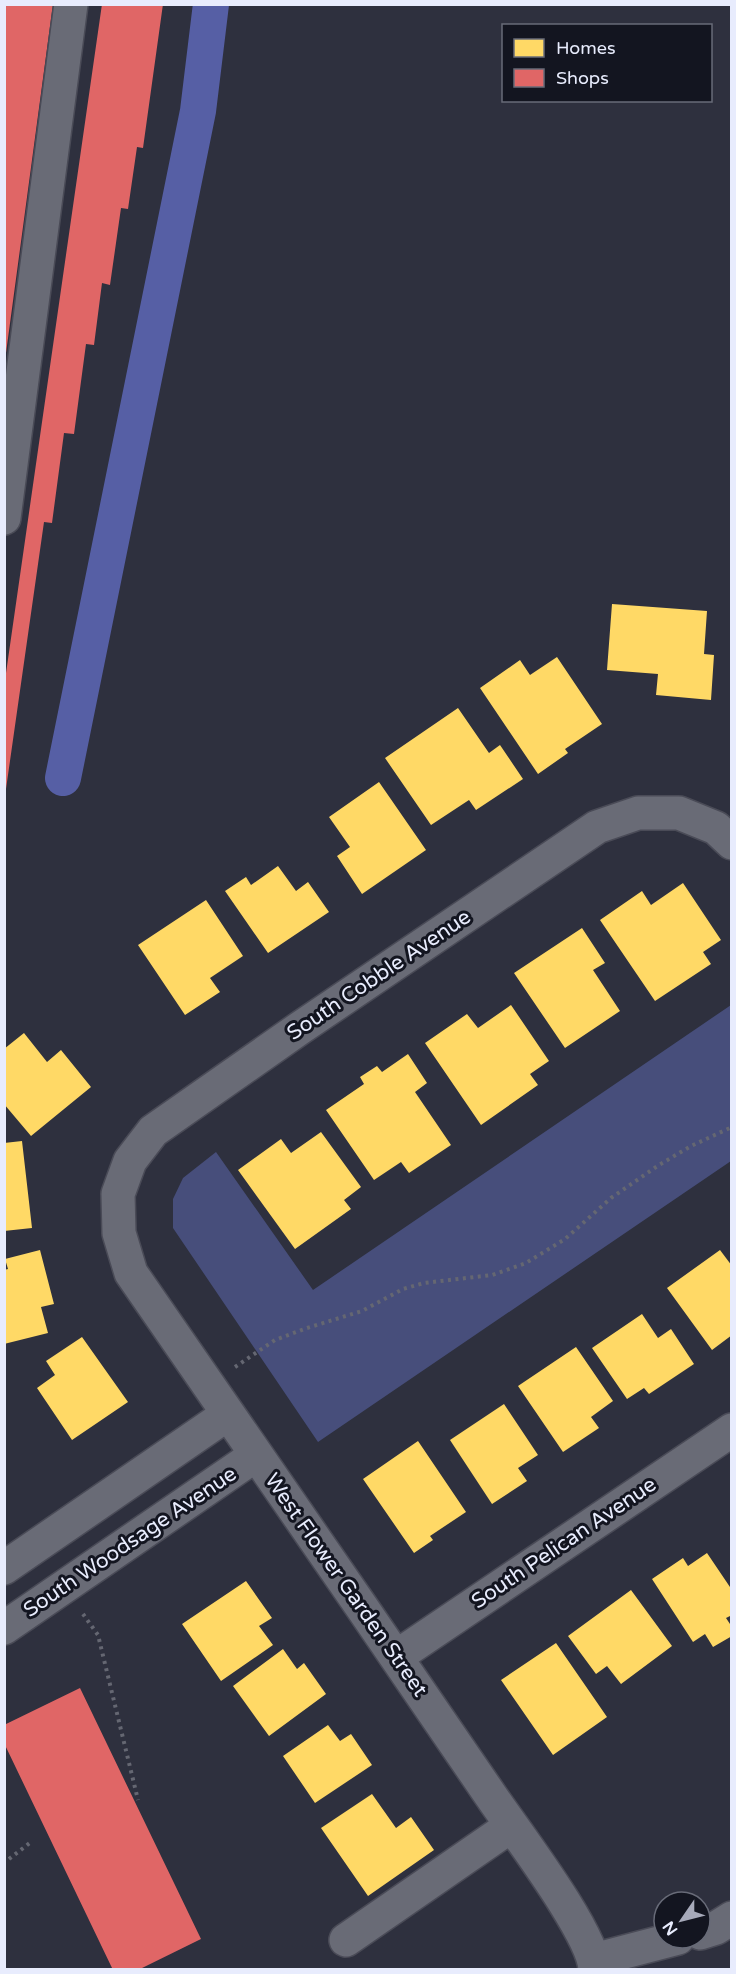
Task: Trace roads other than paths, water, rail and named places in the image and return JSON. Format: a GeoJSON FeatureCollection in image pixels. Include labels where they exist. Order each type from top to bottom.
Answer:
{"type":"FeatureCollection","features":[{"type":"Feature","properties":{"kind":"street"},"geometry":{"type":"LineString","coordinates":[[4,518],[72,4]]}},
{"type":"Feature","properties":{"kind":"street","name":"South Cobble Avenue"},"geometry":{"type":"LineString","coordinates":[[118,1194],[130,1161],[153,1131],[300,1028],[597,827],[638,813],[679,813],[716,828],[732,843]]}},
{"type":"Feature","properties":{"kind":"street","name":"West Flower Garden Street"},"geometry":{"type":"LineString","coordinates":[[118,1194],[118,1233],[131,1273],[571,1914],[595,1964]]}},
{"type":"Feature","properties":{"kind":"street"},"geometry":{"type":"LineString","coordinates":[[4,1568],[228,1414]]}},
{"type":"Feature","properties":{"kind":"street","name":"South Pelican Avenue"},"geometry":{"type":"LineString","coordinates":[[396,1657],[732,1430]]}},
{"type":"Feature","properties":{"kind":"street","name":"South Woodsage Avenue"},"geometry":{"type":"LineString","coordinates":[[4,1628],[256,1455]]}},
{"type":"Feature","properties":{"kind":"street"},"geometry":{"type":"LineString","coordinates":[[346,1940],[511,1826]]}},
{"type":"Feature","properties":{"kind":"street"},"geometry":{"type":"LineString","coordinates":[[712,1929],[732,1918]]}},
{"type":"Feature","properties":{"kind":"street"},"geometry":{"type":"LineString","coordinates":[[595,1964],[652,1946]]}},
{"type":"Feature","properties":{"kind":"waterway"},"geometry":{"type":"LineString","coordinates":[[63,778],[198,111],[211,4]]}}]}
